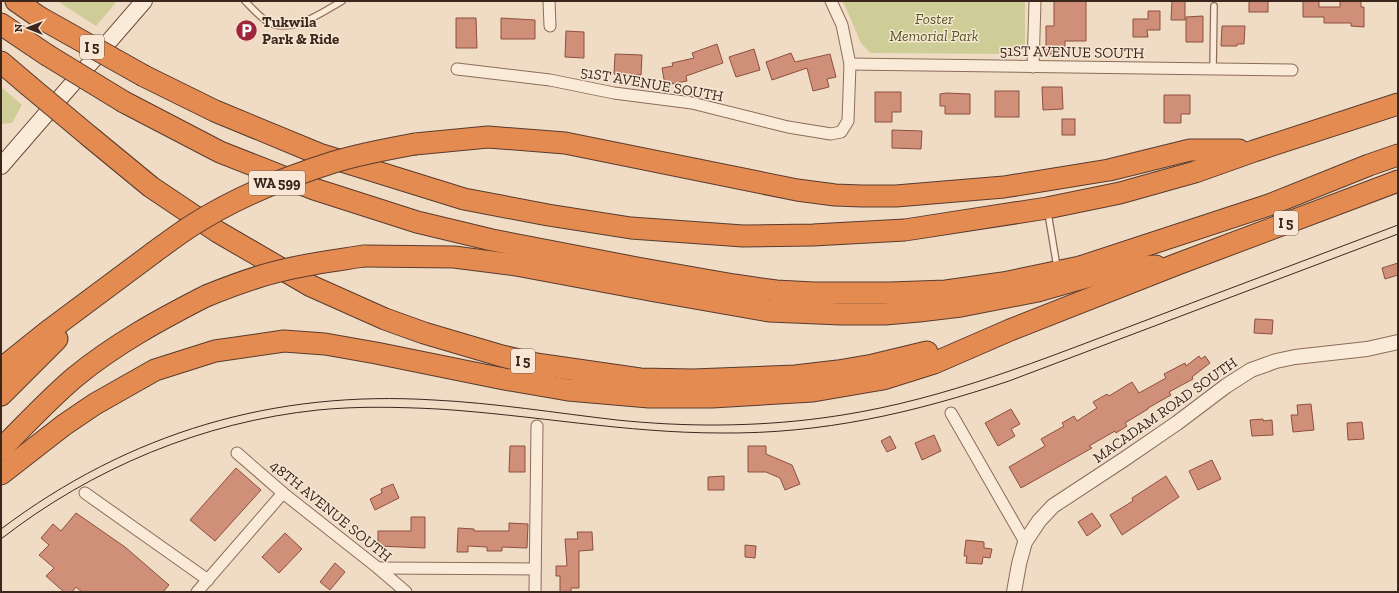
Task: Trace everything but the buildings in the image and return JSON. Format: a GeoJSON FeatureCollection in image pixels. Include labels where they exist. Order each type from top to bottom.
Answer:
{"type":"FeatureCollection","features":[{"type":"Feature","properties":{"kind":"highway","name":"I 5"},"geometry":{"type":"LineString","coordinates":[[16,1],[39,17],[144,76],[215,111],[319,154],[464,199],[623,227],[743,236],[905,230],[1047,208],[1149,185],[1195,172],[1398,104]]}},
{"type":"Feature","properties":{"kind":"highway","name":"I 5"},"geometry":{"type":"LineString","coordinates":[[1,24],[47,55],[124,102],[220,152],[314,189],[417,222],[492,240],[644,269],[776,291],[814,294],[890,294],[946,291],[1003,284],[1058,272],[1125,253],[1269,205],[1398,155]]}},
{"type":"Feature","properties":{"kind":"highway","name":"I 5"},"geometry":{"type":"LineString","coordinates":[[1,62],[28,86],[157,191],[218,232],[311,286],[385,319],[424,333],[502,356],[536,364],[640,379],[693,380],[795,376],[838,371],[872,365],[1010,330],[1175,265],[1398,181]]}},
{"type":"Feature","properties":{"kind":"highway","name":"WA 599"},"geometry":{"type":"LineString","coordinates":[[1,395],[117,279],[189,228],[230,204],[263,188],[336,161],[414,144],[488,137],[564,143],[797,190],[835,195],[862,196],[896,196],[1004,187],[1109,170],[1190,150],[1254,151]]}},
{"type":"Feature","properties":{"kind":"highway"},"geometry":{"type":"LineString","coordinates":[[1,449],[76,376],[102,356],[147,327],[206,296],[241,282],[287,269],[325,261],[364,256],[461,258],[516,265],[662,293],[769,311],[841,314],[892,313],[960,306],[1038,291],[1115,269],[1175,265]]}},
{"type":"Feature","properties":{"kind":"highway"},"geometry":{"type":"LineString","coordinates":[[1,369],[117,279]]}},
{"type":"Feature","properties":{"kind":"highway"},"geometry":{"type":"LineString","coordinates":[[1,474],[64,424],[95,404],[155,370],[215,351],[284,341],[325,344],[568,390],[649,397],[712,397],[813,391],[883,379],[934,363],[1010,330]]}},
{"type":"Feature","properties":{"kind":"main road"},"geometry":{"type":"LineString","coordinates":[[1,166],[144,1]]}},
{"type":"Feature","properties":{"kind":"street"},"geometry":{"type":"LineString","coordinates":[[549,1],[550,26]]}},
{"type":"Feature","properties":{"kind":"street"},"geometry":{"type":"LineString","coordinates":[[831,1],[842,25],[850,64]]}},
{"type":"Feature","properties":{"kind":"street"},"geometry":{"type":"LineString","coordinates":[[1033,67],[1036,1]]}},
{"type":"Feature","properties":{"kind":"street","name":"51ST AVENUE SOUTH"},"geometry":{"type":"LineString","coordinates":[[457,68],[550,80],[614,93],[692,104],[788,127],[831,134],[841,132],[848,121],[850,64],[1292,70]]}},
{"type":"Feature","properties":{"kind":"street","name":"MACADAM ROAD SOUTH"},"geometry":{"type":"LineString","coordinates":[[1014,592],[1025,542],[1039,521],[1053,506],[1123,460],[1226,386],[1251,370],[1276,361],[1295,357],[1367,349],[1398,342]]}},
{"type":"Feature","properties":{"kind":"street"},"geometry":{"type":"LineString","coordinates":[[952,412],[1025,542]]}},
{"type":"Feature","properties":{"kind":"street"},"geometry":{"type":"LineString","coordinates":[[535,592],[537,426]]}},
{"type":"Feature","properties":{"kind":"street","name":"48TH AVENUE SOUTH"},"geometry":{"type":"LineString","coordinates":[[237,453],[283,493],[406,592]]}},
{"type":"Feature","properties":{"kind":"street"},"geometry":{"type":"LineString","coordinates":[[85,493],[208,580]]}},
{"type":"Feature","properties":{"kind":"street"},"geometry":{"type":"LineString","coordinates":[[197,592],[283,493]]}},
{"type":"Feature","properties":{"kind":"street"},"geometry":{"type":"LineString","coordinates":[[378,568],[535,569]]}},
{"type":"Feature","properties":{"kind":"lane"},"geometry":{"type":"LineString","coordinates":[[244,1],[265,20],[275,25],[289,26],[306,21],[342,1]]}},
{"type":"Feature","properties":{"kind":"lane"},"geometry":{"type":"LineString","coordinates":[[1213,69],[1214,6]]}},
{"type":"Feature","properties":{"kind":"lane"},"geometry":{"type":"LineString","coordinates":[[1047,208],[1058,272]]}},
{"type":"Feature","properties":{"kind":"green space"},"geometry":{"type":"Polygon","coordinates":[[[57,1],[117,1],[96,26],[57,1]]]}},
{"type":"Feature","properties":{"kind":"green space","name":"Foster Memorial Park"},"geometry":{"type":"Polygon","coordinates":[[[842,1],[1025,1],[1025,44],[1021,51],[1013,54],[870,53],[861,43],[842,1]]]}},
{"type":"Feature","properties":{"kind":"green space"},"geometry":{"type":"Polygon","coordinates":[[[1,87],[22,105],[12,123],[1,124],[1,87]]]}},
{"type":"Feature","properties":{"kind":"tram line"},"geometry":{"type":"LineString","coordinates":[[1,529],[50,495],[101,467],[153,443],[206,424],[261,411],[317,402],[375,399],[457,401],[617,420],[694,425],[796,421],[862,412],[900,404],[938,394],[1012,370],[1398,225]]}},
{"type":"Feature","properties":{"kind":"tram line"},"geometry":{"type":"LineString","coordinates":[[1,539],[36,514],[73,491],[111,470],[150,452],[191,437],[233,425],[275,416],[318,410],[348,408],[378,407],[438,409],[650,430],[721,433],[796,430],[903,412],[1009,381],[1398,234]]}},
{"type":"Feature","properties":{"kind":"place","name":"Tukwila Park & Ride"},"geometry":{"type":"Point","coordinates":[247,31]}}]}
